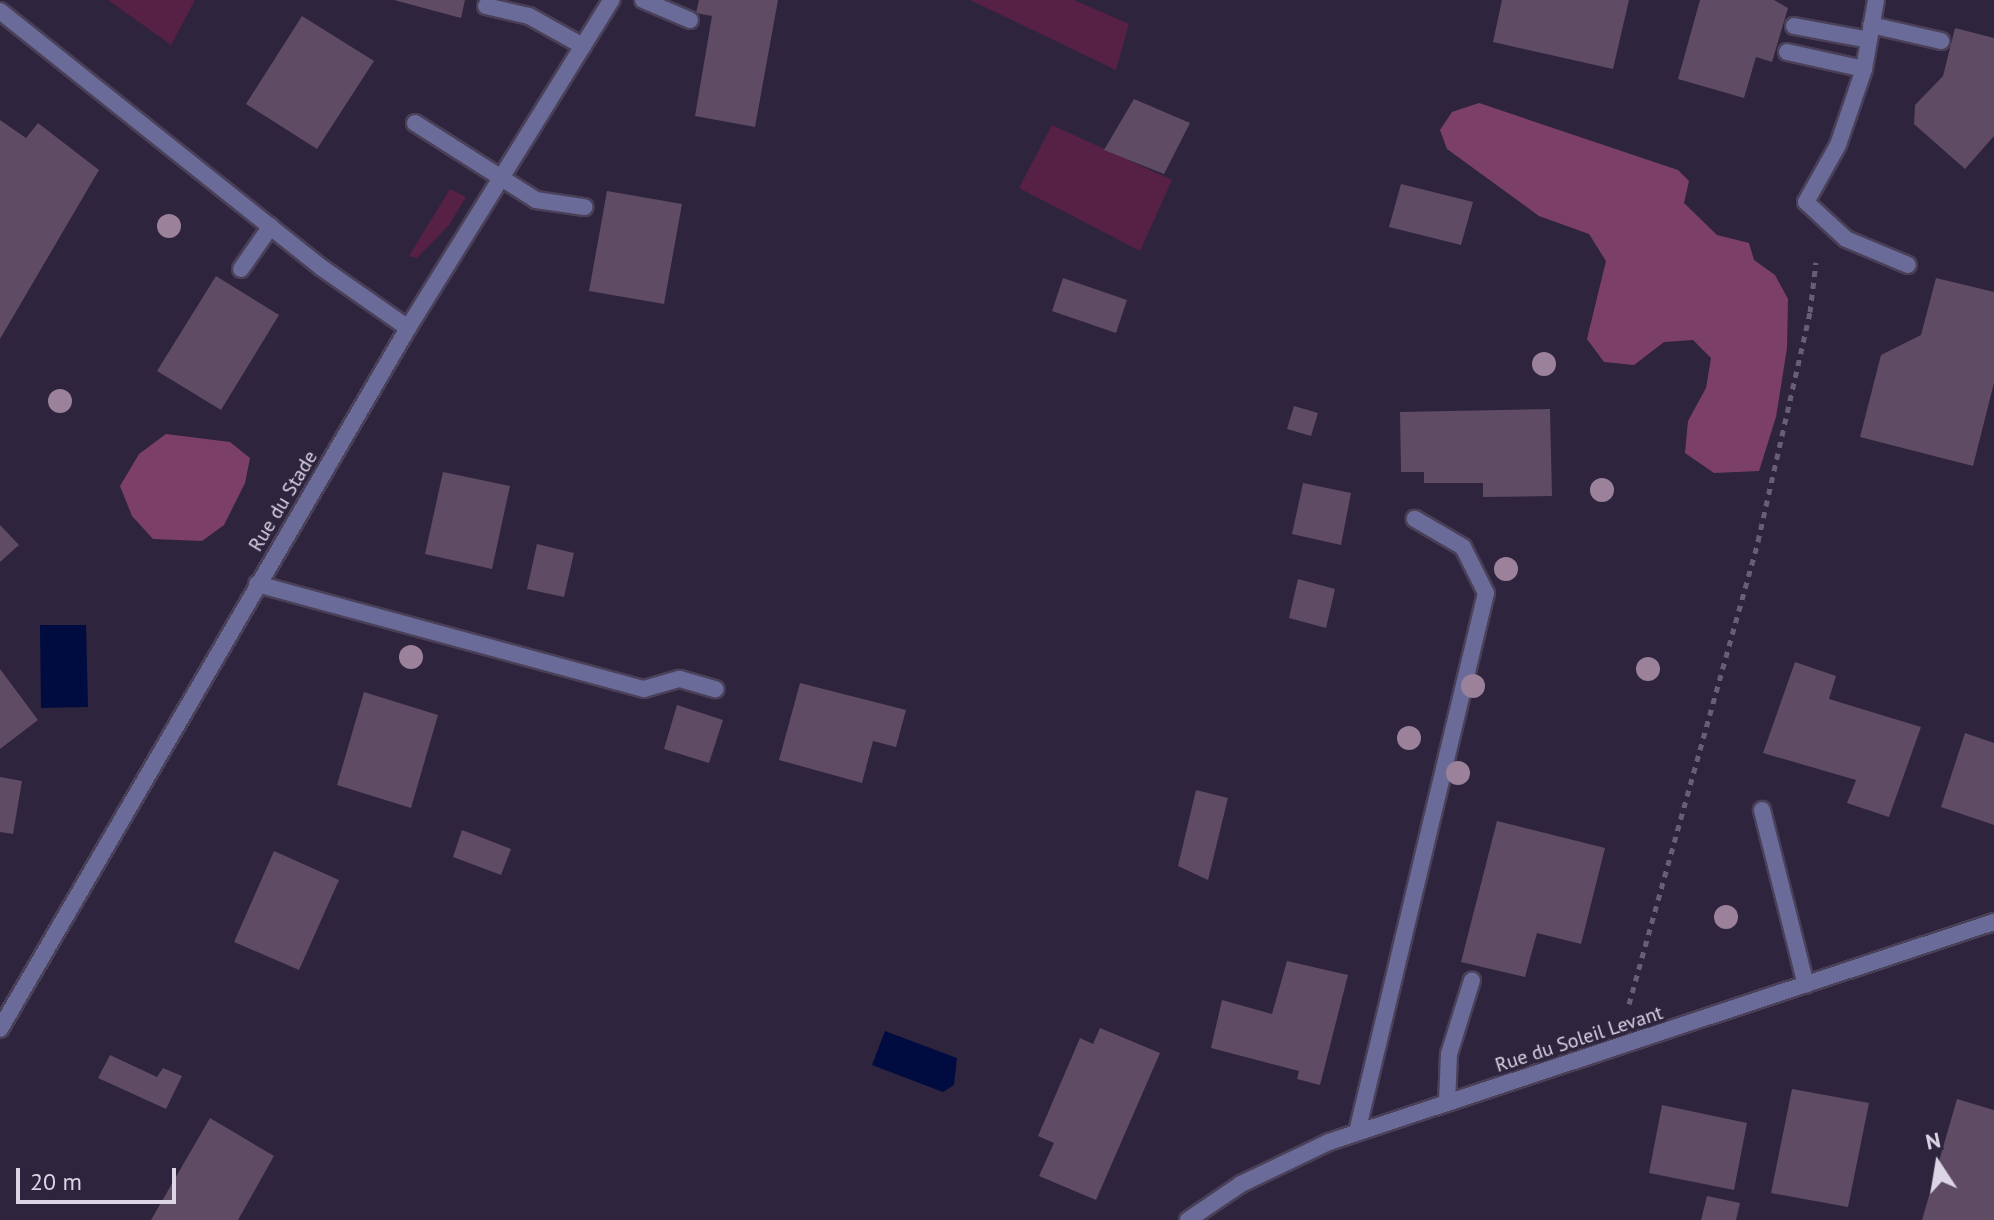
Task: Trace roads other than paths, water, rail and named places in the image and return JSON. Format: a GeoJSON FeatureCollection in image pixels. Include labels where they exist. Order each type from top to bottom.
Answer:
{"type":"FeatureCollection","features":[{"type":"Feature","properties":{"kind":"street","name":"Rue du Stade"},"geometry":{"type":"LineString","coordinates":[[0,1029],[408,328],[611,0]]}},
{"type":"Feature","properties":{"kind":"street"},"geometry":{"type":"LineString","coordinates":[[643,0],[690,20]]}},
{"type":"Feature","properties":{"kind":"street"},"geometry":{"type":"LineString","coordinates":[[1876,0],[1864,69],[1838,145],[1806,202],[1846,239],[1908,265]]}},
{"type":"Feature","properties":{"kind":"street"},"geometry":{"type":"LineString","coordinates":[[486,6],[529,16],[583,46]]}},
{"type":"Feature","properties":{"kind":"street"},"geometry":{"type":"LineString","coordinates":[[0,11],[299,249],[408,328]]}},
{"type":"Feature","properties":{"kind":"street"},"geometry":{"type":"LineString","coordinates":[[1794,26],[1941,41]]}},
{"type":"Feature","properties":{"kind":"street"},"geometry":{"type":"LineString","coordinates":[[1787,52],[1864,69]]}},
{"type":"Feature","properties":{"kind":"street"},"geometry":{"type":"LineString","coordinates":[[415,123],[536,200],[584,207]]}},
{"type":"Feature","properties":{"kind":"street"},"geometry":{"type":"LineString","coordinates":[[241,269],[271,226]]}},
{"type":"Feature","properties":{"kind":"street"},"geometry":{"type":"LineString","coordinates":[[1357,1132],[1486,593],[1463,547],[1415,519]]}},
{"type":"Feature","properties":{"kind":"street"},"geometry":{"type":"LineString","coordinates":[[257,584],[644,689],[680,679],[716,689]]}},
{"type":"Feature","properties":{"kind":"street"},"geometry":{"type":"LineString","coordinates":[[1762,810],[1806,985]]}},
{"type":"Feature","properties":{"kind":"street","name":"Rue du Soleil Levant"},"geometry":{"type":"LineString","coordinates":[[1188,1220],[1241,1184],[1357,1132],[1994,922]]}},
{"type":"Feature","properties":{"kind":"street"},"geometry":{"type":"LineString","coordinates":[[1447,1103],[1449,1054],[1472,980]]}}]}
